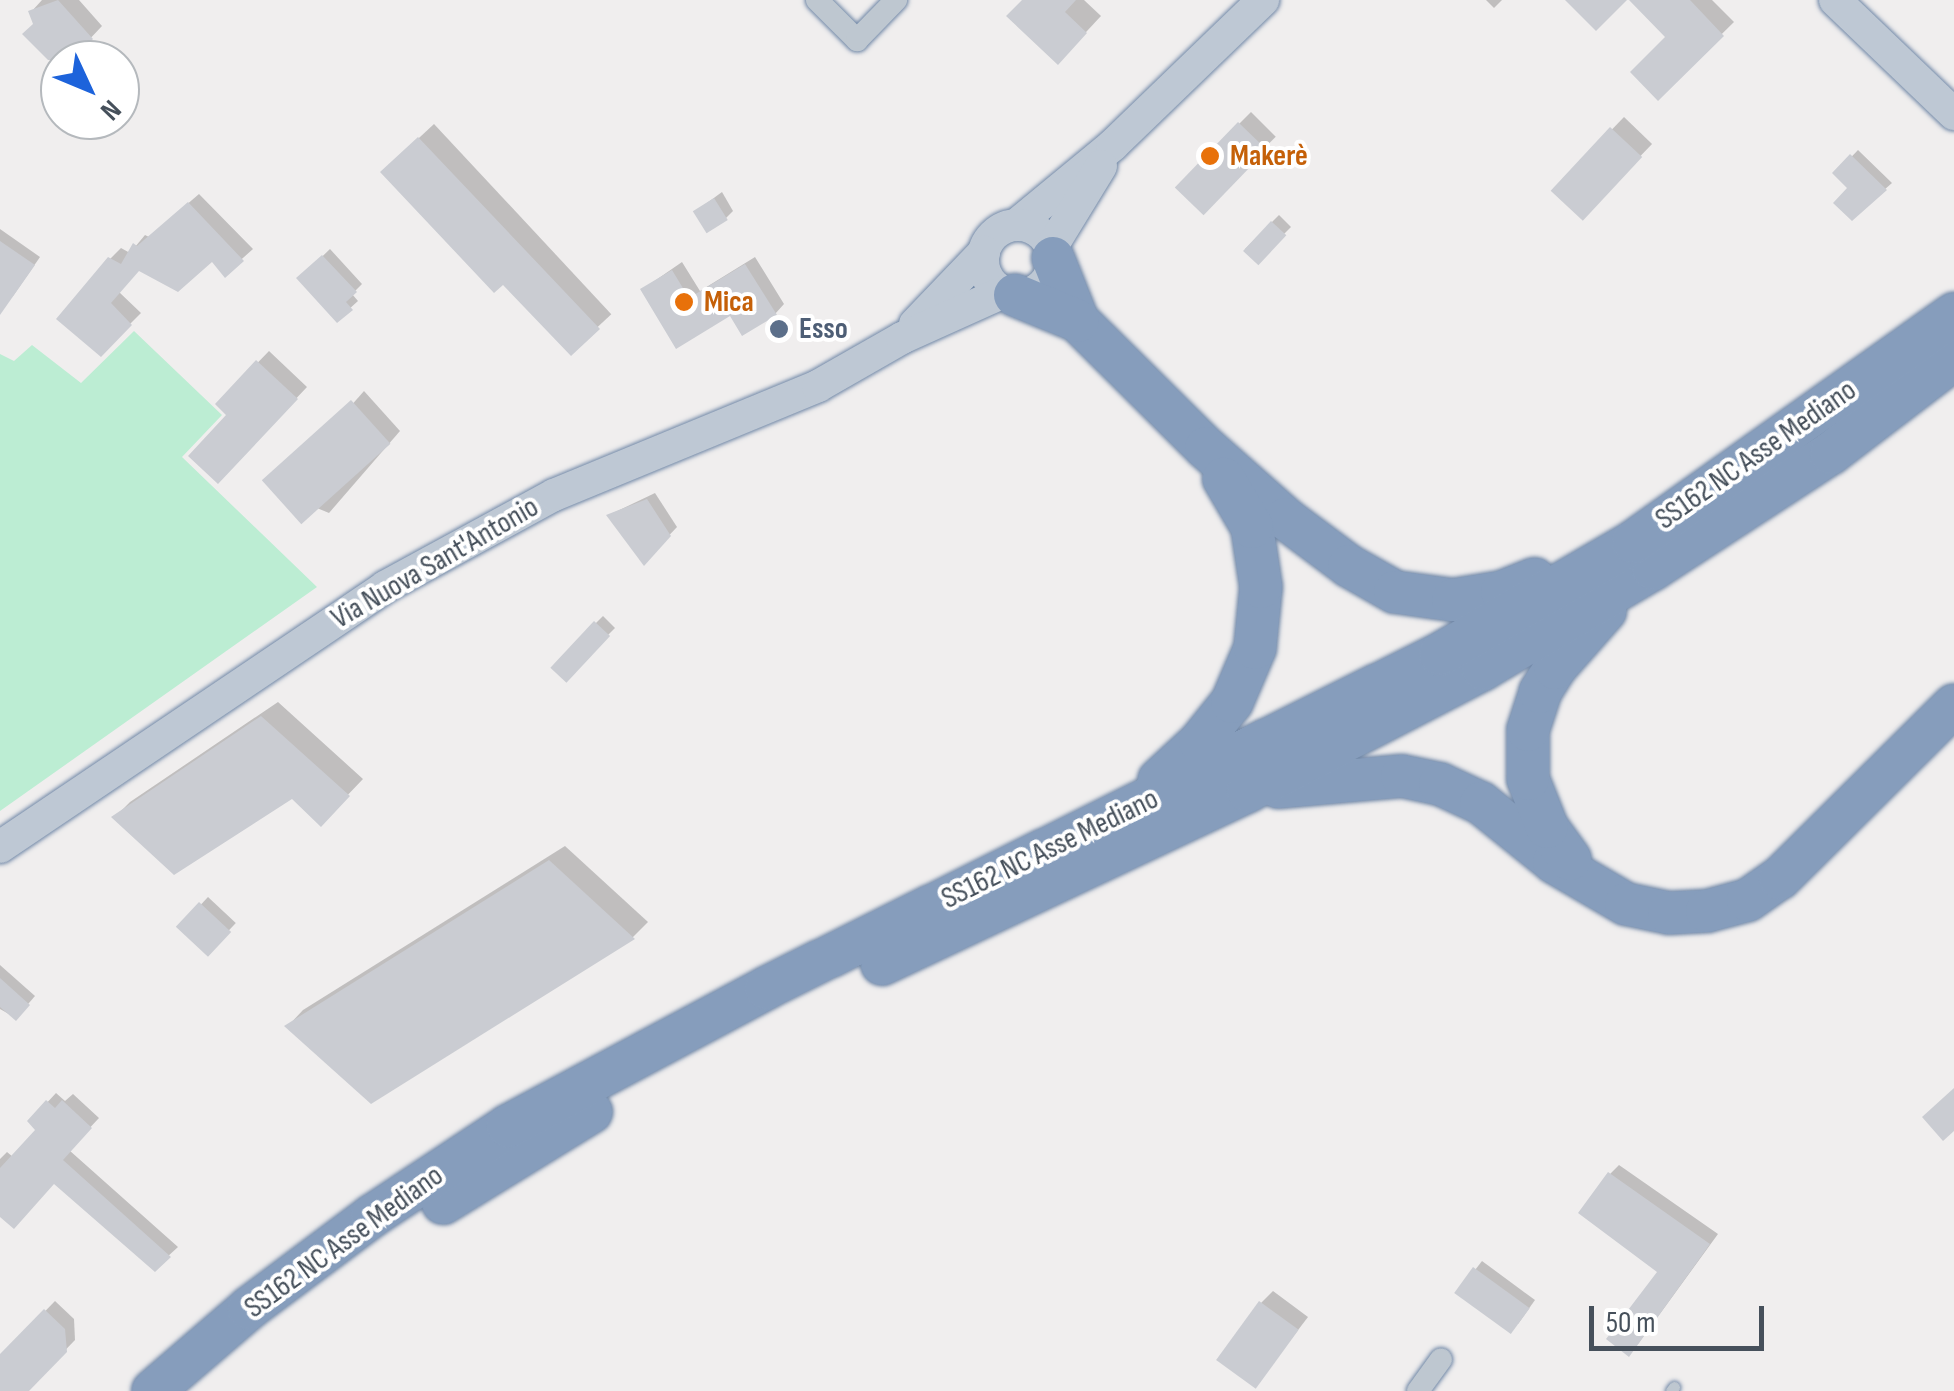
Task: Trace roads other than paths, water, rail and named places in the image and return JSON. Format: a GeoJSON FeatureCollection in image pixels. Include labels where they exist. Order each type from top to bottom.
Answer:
{"type":"FeatureCollection","features":[{"type":"Feature","properties":{"kind":"highway"},"geometry":{"type":"LineString","coordinates":[[1052,253],[1078,322]]}},
{"type":"Feature","properties":{"kind":"highway"},"geometry":{"type":"LineString","coordinates":[[1010,294],[1078,322],[1206,448],[1286,519],[1348,566],[1395,592],[1453,600],[1502,592],[1643,555]]}},
{"type":"Feature","properties":{"kind":"highway","name":"SS162 NC Asse Mediano"},"geometry":{"type":"LineString","coordinates":[[196,1391],[388,1240],[589,1113],[887,961],[1248,791],[1482,669],[1643,555],[1780,438],[1954,314]]}},
{"type":"Feature","properties":{"kind":"highway","name":"SS162 NC Asse Mediano"},"geometry":{"type":"LineString","coordinates":[[153,1391],[249,1308],[508,1126],[766,988],[1643,555],[1831,454],[1954,359]]}},
{"type":"Feature","properties":{"kind":"highway"},"geometry":{"type":"LineString","coordinates":[[1112,818],[1200,742],[1232,702],[1256,648],[1261,587],[1252,527],[1206,448]]}},
{"type":"Feature","properties":{"kind":"highway"},"geometry":{"type":"LineString","coordinates":[[1584,880],[1547,827],[1528,779],[1528,730],[1540,692],[1555,668],[1643,555]]}},
{"type":"Feature","properties":{"kind":"highway"},"geometry":{"type":"LineString","coordinates":[[1248,791],[1402,776],[1440,784],[1509,822],[1554,862],[1626,904],[1669,913],[1707,911],[1748,900],[1780,878],[1954,706]]}},
{"type":"Feature","properties":{"kind":"street"},"geometry":{"type":"LineString","coordinates":[[817,0],[857,40],[896,0]]}},
{"type":"Feature","properties":{"kind":"street","name":"Via Nuova Sant'Antonio"},"geometry":{"type":"LineString","coordinates":[[902,338],[984,252],[995,234],[1016,225],[1114,145],[1263,0]]}},
{"type":"Feature","properties":{"kind":"street"},"geometry":{"type":"LineString","coordinates":[[1835,0],[1954,114]]}},
{"type":"Feature","properties":{"kind":"street","name":"Via Nuova Sant'Antonio"},"geometry":{"type":"LineString","coordinates":[[0,847],[386,587],[554,495],[802,393],[902,338],[1010,294],[1027,294],[1047,280],[1052,253],[1114,145]]}},
{"type":"Feature","properties":{"kind":"street"},"geometry":{"type":"LineString","coordinates":[[1016,225],[1037,230],[1052,253]]}},
{"type":"Feature","properties":{"kind":"street"},"geometry":{"type":"LineString","coordinates":[[984,252],[986,276],[1010,294]]}},
{"type":"Feature","properties":{"kind":"street"},"geometry":{"type":"LineString","coordinates":[[1418,1391],[1441,1358]]}},
{"type":"Feature","properties":{"kind":"place","name":"Makerè"},"geometry":{"type":"Point","coordinates":[1210,156]}},
{"type":"Feature","properties":{"kind":"place","name":"Mica"},"geometry":{"type":"Point","coordinates":[684,302]}},
{"type":"Feature","properties":{"kind":"place","name":"Esso"},"geometry":{"type":"Point","coordinates":[779,329]}}]}
